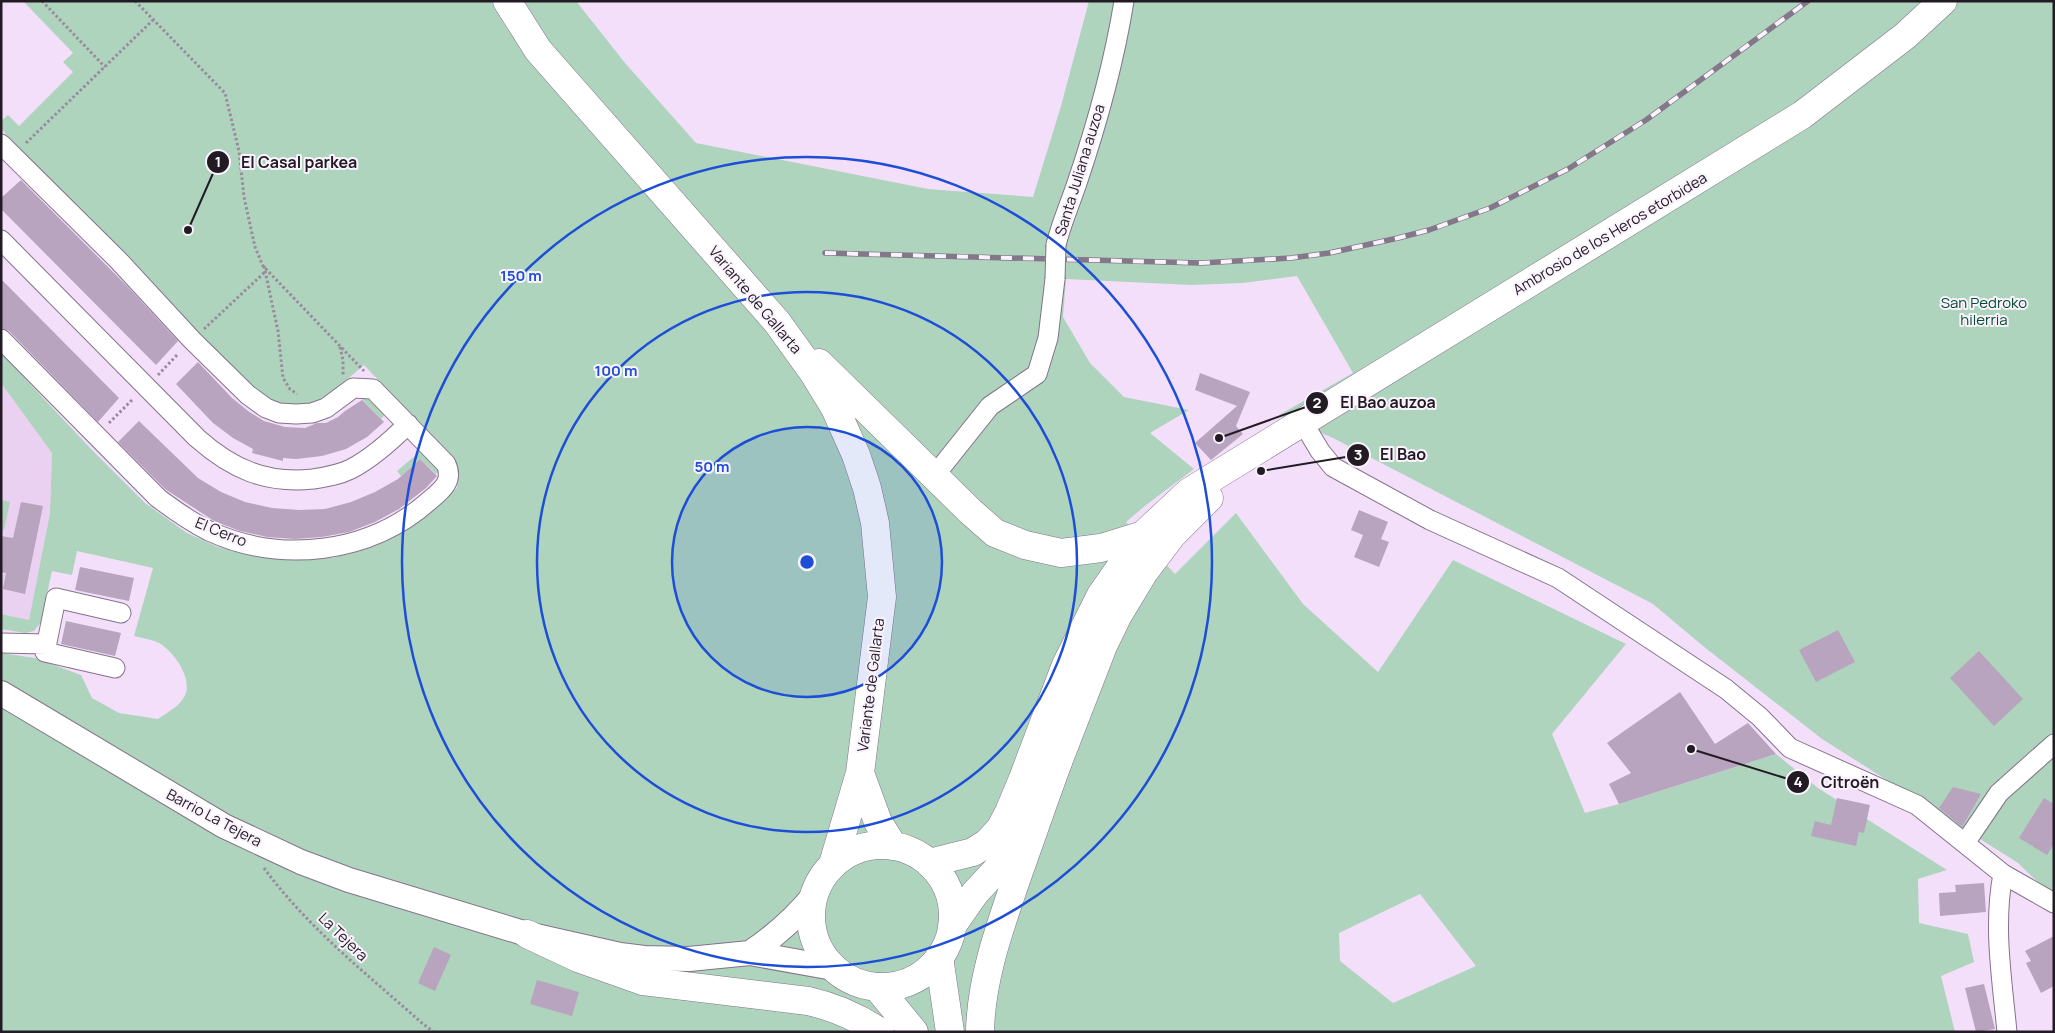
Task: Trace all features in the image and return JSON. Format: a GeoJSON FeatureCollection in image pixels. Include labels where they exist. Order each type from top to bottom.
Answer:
{"type":"FeatureCollection","features":[{"type":"Feature","properties":{"kind":"main road","name":"Variante de Gallarta"},"geometry":{"type":"LineString","coordinates":[[507,1],[538,50],[777,322],[813,372],[835,408],[856,455],[867,488],[875,524],[882,597],[860,773],[833,864]]}},
{"type":"Feature","properties":{"kind":"main road","name":"Ambrosio de los Heros etorbidea"},"geometry":{"type":"LineString","coordinates":[[1263,447],[1302,421],[1802,115],[1905,36],[1943,1]]}},
{"type":"Feature","properties":{"kind":"main road"},"geometry":{"type":"LineString","coordinates":[[777,322],[935,475],[970,512],[995,533],[1024,545],[1061,553],[1101,548],[1143,535]]}},
{"type":"Feature","properties":{"kind":"main road"},"geometry":{"type":"LineString","coordinates":[[929,863],[973,852],[986,843],[1000,829],[1022,781],[1066,665],[1101,595],[1143,535],[1189,492],[1263,447]]}},
{"type":"Feature","properties":{"kind":"main road"},"geometry":{"type":"LineString","coordinates":[[980,1032],[980,1012],[988,966],[1005,912],[1058,762],[1118,615],[1144,572],[1190,516],[1263,447]]}},
{"type":"Feature","properties":{"kind":"main road"},"geometry":{"type":"LineString","coordinates":[[952,926],[975,893],[1001,865],[1015,845],[1058,762]]}},
{"type":"Feature","properties":{"kind":"main road","name":"Variante de Gallarta"},"geometry":{"type":"LineString","coordinates":[[860,773],[878,822],[893,846]]}},
{"type":"Feature","properties":{"kind":"main road"},"geometry":{"type":"LineString","coordinates":[[876,845],[893,846],[912,852],[929,863],[940,876],[948,892],[952,909],[952,926],[948,943],[932,966],[912,980],[889,987],[861,984],[833,968],[820,952],[813,934],[810,915],[814,895],[821,879],[833,864],[860,848],[876,845]]}},
{"type":"Feature","properties":{"kind":"main road"},"geometry":{"type":"LineString","coordinates":[[527,934],[578,958],[643,981],[808,1001],[840,1010],[861,1019],[880,1032]]}},
{"type":"Feature","properties":{"kind":"main road"},"geometry":{"type":"LineString","coordinates":[[939,958],[950,1032]]}},
{"type":"Feature","properties":{"kind":"main road"},"geometry":{"type":"LineString","coordinates":[[877,987],[914,1032]]}},
{"type":"Feature","properties":{"kind":"street","name":"Santa Juliana auzoa"},"geometry":{"type":"LineString","coordinates":[[935,475],[990,406],[1037,374],[1048,338],[1055,279],[1056,245],[1077,184],[1117,47],[1124,1]]}},
{"type":"Feature","properties":{"kind":"street"},"geometry":{"type":"LineString","coordinates":[[1,144],[119,261],[192,340],[248,395],[266,408],[279,413],[312,413],[326,408],[353,388],[373,389]]}},
{"type":"Feature","properties":{"kind":"street"},"geometry":{"type":"LineString","coordinates":[[1,240],[198,438],[217,455],[238,467],[256,474],[279,479],[303,480],[330,476],[350,470],[374,455],[408,424]]}},
{"type":"Feature","properties":{"kind":"street","name":"El Cerro"},"geometry":{"type":"LineString","coordinates":[[1,339],[158,498],[180,514],[208,530],[240,543],[276,549],[303,550],[343,546],[380,534],[418,511],[446,486],[450,472],[446,464],[373,389]]}},
{"type":"Feature","properties":{"kind":"street"},"geometry":{"type":"LineString","coordinates":[[1302,421],[1320,451],[1333,467],[1430,520],[1558,578],[1726,689],[1760,718],[1790,748],[1917,805],[2003,874],[2054,903]]}},
{"type":"Feature","properties":{"kind":"street"},"geometry":{"type":"LineString","coordinates":[[115,668],[45,652],[56,598],[121,613]]}},
{"type":"Feature","properties":{"kind":"street"},"geometry":{"type":"LineString","coordinates":[[1,643],[47,644]]}},
{"type":"Feature","properties":{"kind":"street","name":"Barrio La Tejera"},"geometry":{"type":"LineString","coordinates":[[1,693],[174,797],[256,842],[349,880],[527,934],[588,949],[644,958],[698,958],[750,953]]}},
{"type":"Feature","properties":{"kind":"street"},"geometry":{"type":"LineString","coordinates":[[1965,843],[1999,793],[2054,744]]}},
{"type":"Feature","properties":{"kind":"street"},"geometry":{"type":"LineString","coordinates":[[2003,874],[1998,898],[1999,954],[2007,1032]]}},
{"type":"Feature","properties":{"kind":"street"},"geometry":{"type":"LineString","coordinates":[[750,953],[775,936],[792,921],[814,895]]}},
{"type":"Feature","properties":{"kind":"street"},"geometry":{"type":"LineString","coordinates":[[750,953],[833,968]]}},
{"type":"Feature","properties":{"kind":"path"},"geometry":{"type":"LineString","coordinates":[[42,1],[105,67]]}},
{"type":"Feature","properties":{"kind":"path"},"geometry":{"type":"LineString","coordinates":[[135,1],[225,93],[239,151],[244,197],[255,247],[264,266],[278,331],[283,378],[295,394],[301,394]]}},
{"type":"Feature","properties":{"kind":"path"},"geometry":{"type":"LineString","coordinates":[[22,148],[153,20]]}},
{"type":"Feature","properties":{"kind":"path"},"geometry":{"type":"LineString","coordinates":[[264,266],[367,375],[373,389]]}},
{"type":"Feature","properties":{"kind":"path"},"geometry":{"type":"LineString","coordinates":[[199,334],[265,272]]}},
{"type":"Feature","properties":{"kind":"path"},"geometry":{"type":"LineString","coordinates":[[339,382],[343,376],[343,360],[340,346]]}},
{"type":"Feature","properties":{"kind":"path"},"geometry":{"type":"LineString","coordinates":[[162,372],[178,354]]}},
{"type":"Feature","properties":{"kind":"path"},"geometry":{"type":"LineString","coordinates":[[105,427],[134,398]]}},
{"type":"Feature","properties":{"kind":"path","name":"La Tejera"},"geometry":{"type":"LineString","coordinates":[[256,842],[259,861],[279,889],[331,942],[434,1032]]}},
{"type":"Feature","properties":{"kind":"shaded area"},"geometry":{"type":"Polygon","coordinates":[[[1,383],[52,453],[50,513],[29,620],[1,614],[1,383]]]}},
{"type":"Feature","properties":{"kind":"green space","name":"San Pedroko hilerria"},"geometry":{"type":"Polygon","coordinates":[[[23,1],[576,1],[625,63],[696,143],[928,189],[1033,197],[1061,106],[1089,1],[2054,1],[2054,898],[2018,863],[1822,739],[1703,646],[1653,604],[1333,438],[1279,415],[1353,373],[1297,276],[1243,283],[1191,285],[1066,279],[1063,317],[1090,363],[1124,397],[1189,410],[1150,433],[1194,469],[1126,522],[1175,574],[1236,513],[1303,604],[1378,672],[1453,560],[1626,644],[1552,734],[1585,813],[1776,754],[1818,788],[1947,870],[1918,879],[1919,923],[1968,934],[1974,962],[1941,976],[1955,1032],[1,1032],[1,653],[35,658],[81,675],[92,698],[119,713],[158,719],[181,701],[186,693],[187,686],[186,678],[179,663],[169,650],[157,642],[134,636],[153,568],[77,551],[72,575],[52,571],[41,622],[34,631],[25,633],[1,629],[1,614],[29,620],[50,513],[52,453],[1,383],[1,353],[91,449],[145,503],[187,533],[218,547],[278,559],[333,558],[371,545],[411,525],[457,488],[458,475],[455,462],[364,365],[334,390],[312,403],[300,406],[275,403],[248,386],[22,154],[1,128],[1,121],[8,115],[19,126],[73,72],[63,62],[73,53],[23,1]],[[1420,894],[1339,933],[1340,961],[1393,1003],[1476,966],[1420,894]]]}},
{"type":"Feature","properties":{"kind":"green space"},"geometry":{"type":"Polygon","coordinates":[[[356,393],[364,393],[385,414],[381,419],[356,393]]]}},
{"type":"Feature","properties":{"kind":"green space"},"geometry":{"type":"Polygon","coordinates":[[[422,450],[440,470],[436,474],[420,459],[401,476],[397,471],[422,450]]]}},
{"type":"Feature","properties":{"kind":"green space"},"geometry":{"type":"Polygon","coordinates":[[[1,500],[10,502],[4,530],[1,529],[1,500]]]}},
{"type":"Feature","properties":{"kind":"building"},"geometry":{"type":"Polygon","coordinates":[[[21,180],[128,287],[178,341],[156,365],[1,209],[1,198],[21,180]]]}},
{"type":"Feature","properties":{"kind":"building"},"geometry":{"type":"Polygon","coordinates":[[[1,279],[119,398],[98,422],[9,331],[1,328],[1,279]]]}},
{"type":"Feature","properties":{"kind":"building"},"geometry":{"type":"Polygon","coordinates":[[[198,362],[232,398],[264,421],[285,427],[305,428],[317,423],[326,423],[362,400],[384,422],[367,437],[346,449],[322,456],[296,459],[283,458],[283,461],[252,453],[253,449],[233,438],[213,423],[176,384],[198,362]]]}},
{"type":"Feature","properties":{"kind":"building"},"geometry":{"type":"Polygon","coordinates":[[[1200,373],[1250,392],[1236,426],[1243,434],[1211,460],[1195,443],[1237,406],[1195,390],[1200,373]]]}},
{"type":"Feature","properties":{"kind":"building"},"geometry":{"type":"Polygon","coordinates":[[[139,421],[198,478],[221,492],[245,502],[272,508],[325,509],[351,502],[375,492],[398,479],[420,459],[437,476],[426,488],[399,509],[375,522],[349,532],[295,539],[267,537],[240,531],[214,521],[165,489],[118,442],[139,421]]]}},
{"type":"Feature","properties":{"kind":"building"},"geometry":{"type":"Polygon","coordinates":[[[21,502],[43,506],[25,594],[3,589],[6,573],[1,572],[1,536],[13,538],[21,502]]]}},
{"type":"Feature","properties":{"kind":"building"},"geometry":{"type":"Polygon","coordinates":[[[1359,510],[1388,522],[1381,539],[1389,542],[1379,567],[1354,557],[1363,535],[1351,530],[1359,510]]]}},
{"type":"Feature","properties":{"kind":"building"},"geometry":{"type":"Polygon","coordinates":[[[80,567],[134,578],[129,601],[75,590],[80,567]]]}},
{"type":"Feature","properties":{"kind":"building"},"geometry":{"type":"Polygon","coordinates":[[[66,621],[121,633],[115,656],[61,644],[66,621]]]}},
{"type":"Feature","properties":{"kind":"building"},"geometry":{"type":"Polygon","coordinates":[[[1838,630],[1855,662],[1816,682],[1799,650],[1838,630]]]}},
{"type":"Feature","properties":{"kind":"building"},"geometry":{"type":"Polygon","coordinates":[[[1979,651],[2023,699],[1994,726],[1950,678],[1979,651]]]}},
{"type":"Feature","properties":{"kind":"building"},"geometry":{"type":"Polygon","coordinates":[[[1680,692],[1715,744],[1748,723],[1776,754],[1619,804],[1609,784],[1631,773],[1607,743],[1680,692]]]}},
{"type":"Feature","properties":{"kind":"building"},"geometry":{"type":"Polygon","coordinates":[[[1953,787],[1981,794],[1962,827],[1939,808],[1953,787]]]}},
{"type":"Feature","properties":{"kind":"building"},"geometry":{"type":"Polygon","coordinates":[[[1837,798],[1870,805],[1864,833],[1859,832],[1856,846],[1811,836],[1815,821],[1831,825],[1837,798]]]}},
{"type":"Feature","properties":{"kind":"building"},"geometry":{"type":"Polygon","coordinates":[[[2044,798],[2054,804],[2054,844],[2047,855],[2019,838],[2044,798]]]}},
{"type":"Feature","properties":{"kind":"building"},"geometry":{"type":"Polygon","coordinates":[[[1984,883],[1986,912],[1940,916],[1939,893],[1956,892],[1955,885],[1984,883]]]}},
{"type":"Feature","properties":{"kind":"building"},"geometry":{"type":"Polygon","coordinates":[[[2054,936],[2054,986],[2041,993],[2026,963],[2031,961],[2025,951],[2054,936]]]}},
{"type":"Feature","properties":{"kind":"building"},"geometry":{"type":"Polygon","coordinates":[[[434,947],[451,955],[435,991],[418,983],[434,947]]]}},
{"type":"Feature","properties":{"kind":"building"},"geometry":{"type":"Polygon","coordinates":[[[537,980],[579,992],[572,1016],[530,1004],[537,980]]]}},
{"type":"Feature","properties":{"kind":"building"},"geometry":{"type":"Polygon","coordinates":[[[1984,984],[1995,1029],[1976,1032],[1965,988],[1984,984]]]}},
{"type":"Feature","properties":{"kind":"railway"},"geometry":{"type":"LineString","coordinates":[[825,253],[1201,263],[1291,258],[1329,253],[1398,238],[1429,230],[1490,208],[1568,169],[1646,120],[1808,1]]}},
{"type":"Feature","properties":{"kind":"place","name":"El Casal parkea"},"geometry":{"type":"Point","coordinates":[188,230]}},
{"type":"Feature","properties":{"kind":"place","name":"El Bao auzoa"},"geometry":{"type":"Point","coordinates":[1219,438]}},
{"type":"Feature","properties":{"kind":"place","name":"El Bao"},"geometry":{"type":"Point","coordinates":[1261,471]}},
{"type":"Feature","properties":{"kind":"place","name":"Citroën"},"geometry":{"type":"Point","coordinates":[1691,749]}}]}
